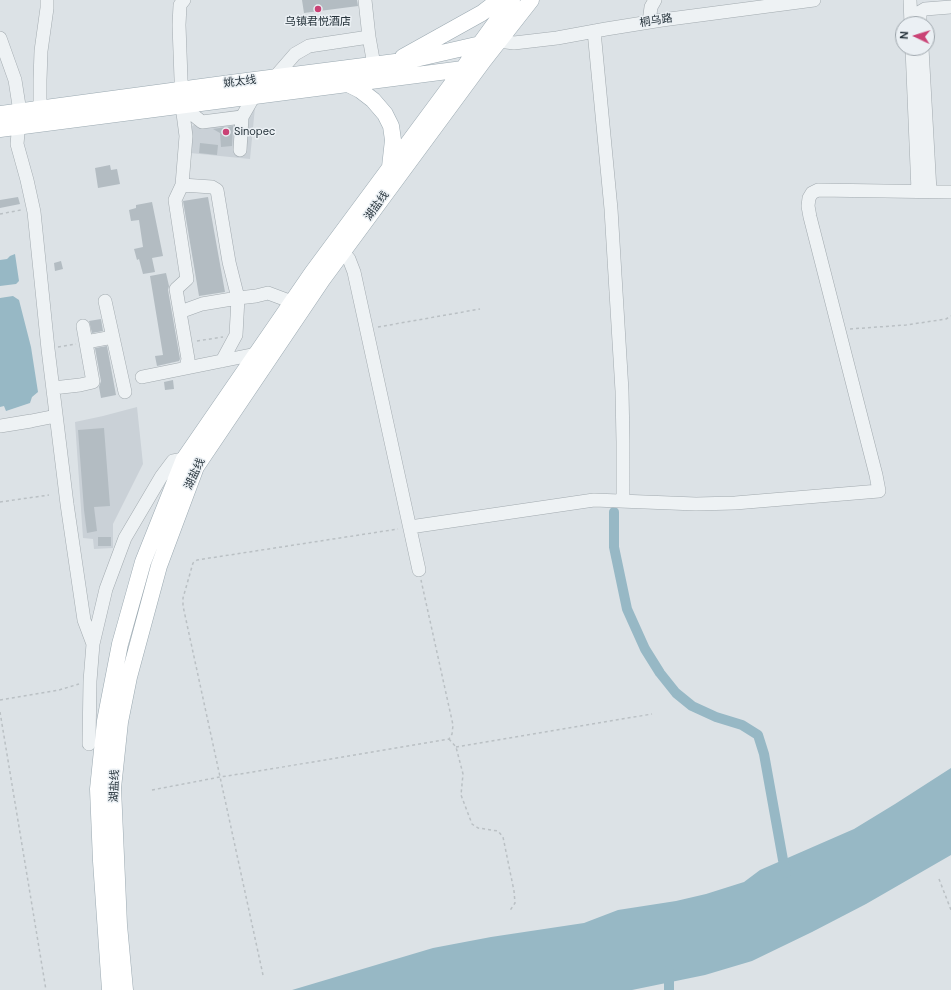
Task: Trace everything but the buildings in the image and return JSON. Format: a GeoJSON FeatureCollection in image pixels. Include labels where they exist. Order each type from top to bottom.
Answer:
{"type":"FeatureCollection","features":[{"type":"Feature","properties":{"kind":"main road"},"geometry":{"type":"LineString","coordinates":[[393,62],[482,13],[499,0]]}},
{"type":"Feature","properties":{"kind":"main road","name":"湖盐线"},"geometry":{"type":"LineString","coordinates":[[110,990],[101,861],[98,789],[105,720],[120,644],[143,562],[184,459],[317,267],[512,0]]}},
{"type":"Feature","properties":{"kind":"main road","name":"湖盐线"},"geometry":{"type":"LineString","coordinates":[[125,990],[119,925],[113,788],[120,722],[135,653],[159,566],[196,467],[322,280],[484,60],[531,0]]}},
{"type":"Feature","properties":{"kind":"main road","name":"姚太线"},"geometry":{"type":"LineString","coordinates":[[0,114],[19,119],[182,98],[275,77],[412,60],[499,41]]}},
{"type":"Feature","properties":{"kind":"main road"},"geometry":{"type":"LineString","coordinates":[[463,69],[484,60]]}},
{"type":"Feature","properties":{"kind":"main road","name":"姚太线"},"geometry":{"type":"LineString","coordinates":[[0,129],[40,109],[182,98],[254,96],[463,69]]}},
{"type":"Feature","properties":{"kind":"main road"},"geometry":{"type":"LineString","coordinates":[[348,84],[360,90],[373,100],[385,114],[391,126],[393,140],[390,167]]}},
{"type":"Feature","properties":{"kind":"street"},"geometry":{"type":"LineString","coordinates":[[40,109],[41,50],[47,0]]}},
{"type":"Feature","properties":{"kind":"street"},"geometry":{"type":"LineString","coordinates":[[184,0],[180,5],[179,25],[182,98],[186,136],[182,185],[175,200],[187,279],[176,289],[186,344],[188,360],[186,368]]}},
{"type":"Feature","properties":{"kind":"street"},"geometry":{"type":"LineString","coordinates":[[365,0],[374,65]]}},
{"type":"Feature","properties":{"kind":"street"},"geometry":{"type":"LineString","coordinates":[[649,22],[651,7],[655,0]]}},
{"type":"Feature","properties":{"kind":"street","name":"桐乌路"},"geometry":{"type":"LineString","coordinates":[[499,41],[514,43],[534,41],[649,22],[814,0]]}},
{"type":"Feature","properties":{"kind":"street"},"geometry":{"type":"LineString","coordinates":[[910,0],[910,16]]}},
{"type":"Feature","properties":{"kind":"street"},"geometry":{"type":"LineString","coordinates":[[920,16],[920,12],[925,9],[951,7]]}},
{"type":"Feature","properties":{"kind":"street"},"geometry":{"type":"LineString","coordinates":[[594,31],[613,233],[622,391],[622,501]]}},
{"type":"Feature","properties":{"kind":"street"},"geometry":{"type":"LineString","coordinates":[[275,77],[295,54],[309,46],[369,37]]}},
{"type":"Feature","properties":{"kind":"street"},"geometry":{"type":"LineString","coordinates":[[0,38],[15,80],[19,119],[17,144],[33,208],[67,504],[84,620],[93,644]]}},
{"type":"Feature","properties":{"kind":"street"},"geometry":{"type":"LineString","coordinates":[[913,56],[924,191]]}},
{"type":"Feature","properties":{"kind":"street"},"geometry":{"type":"LineString","coordinates":[[922,56],[924,191]]}},
{"type":"Feature","properties":{"kind":"street"},"geometry":{"type":"LineString","coordinates":[[240,150],[242,117],[254,96]]}},
{"type":"Feature","properties":{"kind":"street"},"geometry":{"type":"LineString","coordinates":[[182,98],[202,122],[242,117]]}},
{"type":"Feature","properties":{"kind":"street"},"geometry":{"type":"LineString","coordinates":[[182,185],[212,187],[217,190],[229,262],[238,298],[236,335],[222,361]]}},
{"type":"Feature","properties":{"kind":"street"},"geometry":{"type":"LineString","coordinates":[[410,527],[594,500],[696,504],[879,491],[808,206],[809,198],[812,193],[818,190],[951,192]]}},
{"type":"Feature","properties":{"kind":"street"},"geometry":{"type":"LineString","coordinates":[[343,252],[354,272],[371,329],[419,570]]}},
{"type":"Feature","properties":{"kind":"street"},"geometry":{"type":"LineString","coordinates":[[180,312],[202,304],[268,293],[292,302]]}},
{"type":"Feature","properties":{"kind":"street"},"geometry":{"type":"LineString","coordinates":[[105,301],[125,392]]}},
{"type":"Feature","properties":{"kind":"street"},"geometry":{"type":"LineString","coordinates":[[53,388],[94,382],[83,326]]}},
{"type":"Feature","properties":{"kind":"street"},"geometry":{"type":"LineString","coordinates":[[86,342],[112,337]]}},
{"type":"Feature","properties":{"kind":"street"},"geometry":{"type":"LineString","coordinates":[[142,377],[256,354]]}},
{"type":"Feature","properties":{"kind":"street"},"geometry":{"type":"LineString","coordinates":[[0,426],[56,416]]}},
{"type":"Feature","properties":{"kind":"street"},"geometry":{"type":"LineString","coordinates":[[89,744],[90,681],[93,644],[106,589],[125,538],[161,477],[173,461],[184,459]]}},
{"type":"Feature","properties":{"kind":"path"},"geometry":{"type":"LineString","coordinates":[[0,214],[33,208]]}},
{"type":"Feature","properties":{"kind":"path"},"geometry":{"type":"LineString","coordinates":[[371,329],[480,309]]}},
{"type":"Feature","properties":{"kind":"path"},"geometry":{"type":"LineString","coordinates":[[840,332],[853,329],[906,325],[946,319],[951,316]]}},
{"type":"Feature","properties":{"kind":"path"},"geometry":{"type":"LineString","coordinates":[[186,344],[236,335]]}},
{"type":"Feature","properties":{"kind":"path"},"geometry":{"type":"LineString","coordinates":[[48,349],[86,342]]}},
{"type":"Feature","properties":{"kind":"path"},"geometry":{"type":"LineString","coordinates":[[0,502],[49,494]]}},
{"type":"Feature","properties":{"kind":"path"},"geometry":{"type":"LineString","coordinates":[[263,975],[183,606],[183,598],[193,563],[197,560],[410,527]]}},
{"type":"Feature","properties":{"kind":"path"},"geometry":{"type":"LineString","coordinates":[[419,570],[453,725],[452,734],[449,740]]}},
{"type":"Feature","properties":{"kind":"path"},"geometry":{"type":"LineString","coordinates":[[0,700],[60,690],[90,681]]}},
{"type":"Feature","properties":{"kind":"path"},"geometry":{"type":"LineString","coordinates":[[0,712],[46,990]]}},
{"type":"Feature","properties":{"kind":"path"},"geometry":{"type":"LineString","coordinates":[[456,747],[652,714]]}},
{"type":"Feature","properties":{"kind":"path"},"geometry":{"type":"LineString","coordinates":[[152,790],[220,777],[449,740]]}},
{"type":"Feature","properties":{"kind":"path"},"geometry":{"type":"LineString","coordinates":[[449,740],[456,747],[463,774],[461,795],[472,824],[478,828],[498,831],[503,837],[515,903],[508,912]]}},
{"type":"Feature","properties":{"kind":"path"},"geometry":{"type":"LineString","coordinates":[[939,880],[951,910]]}},
{"type":"Feature","properties":{"kind":"shaded area"},"geometry":{"type":"Polygon","coordinates":[[[255,107],[250,159],[190,153],[190,128],[206,115],[255,107]]]}},
{"type":"Feature","properties":{"kind":"shaded area"},"geometry":{"type":"Polygon","coordinates":[[[137,407],[143,464],[113,524],[113,548],[94,549],[93,539],[83,538],[75,422],[137,407]]]}},
{"type":"Feature","properties":{"kind":"water"},"geometry":{"type":"Polygon","coordinates":[[[15,254],[19,281],[16,284],[0,286],[0,260],[7,259],[15,254]]]}},
{"type":"Feature","properties":{"kind":"water"},"geometry":{"type":"Polygon","coordinates":[[[13,296],[19,300],[31,347],[38,392],[32,397],[30,403],[6,411],[4,406],[0,407],[0,298],[13,296]]]}},
{"type":"Feature","properties":{"kind":"water"},"geometry":{"type":"Polygon","coordinates":[[[951,768],[951,855],[866,904],[752,961],[705,975],[632,990],[292,990],[433,948],[491,937],[584,923],[618,910],[676,901],[706,894],[744,882],[760,870],[854,829],[951,768]]]}},
{"type":"Feature","properties":{"kind":"waterway"},"geometry":{"type":"LineString","coordinates":[[614,512],[614,547],[627,609],[645,649],[660,673],[676,693],[692,706],[716,717],[742,725],[758,735],[764,754],[786,873]]}},
{"type":"Feature","properties":{"kind":"waterway"},"geometry":{"type":"LineString","coordinates":[[669,970],[669,990]]}},
{"type":"Feature","properties":{"kind":"place","name":"乌镇君悦酒店"},"geometry":{"type":"Point","coordinates":[318,9]}},
{"type":"Feature","properties":{"kind":"place","name":"Sinopec"},"geometry":{"type":"Point","coordinates":[226,132]}}]}
